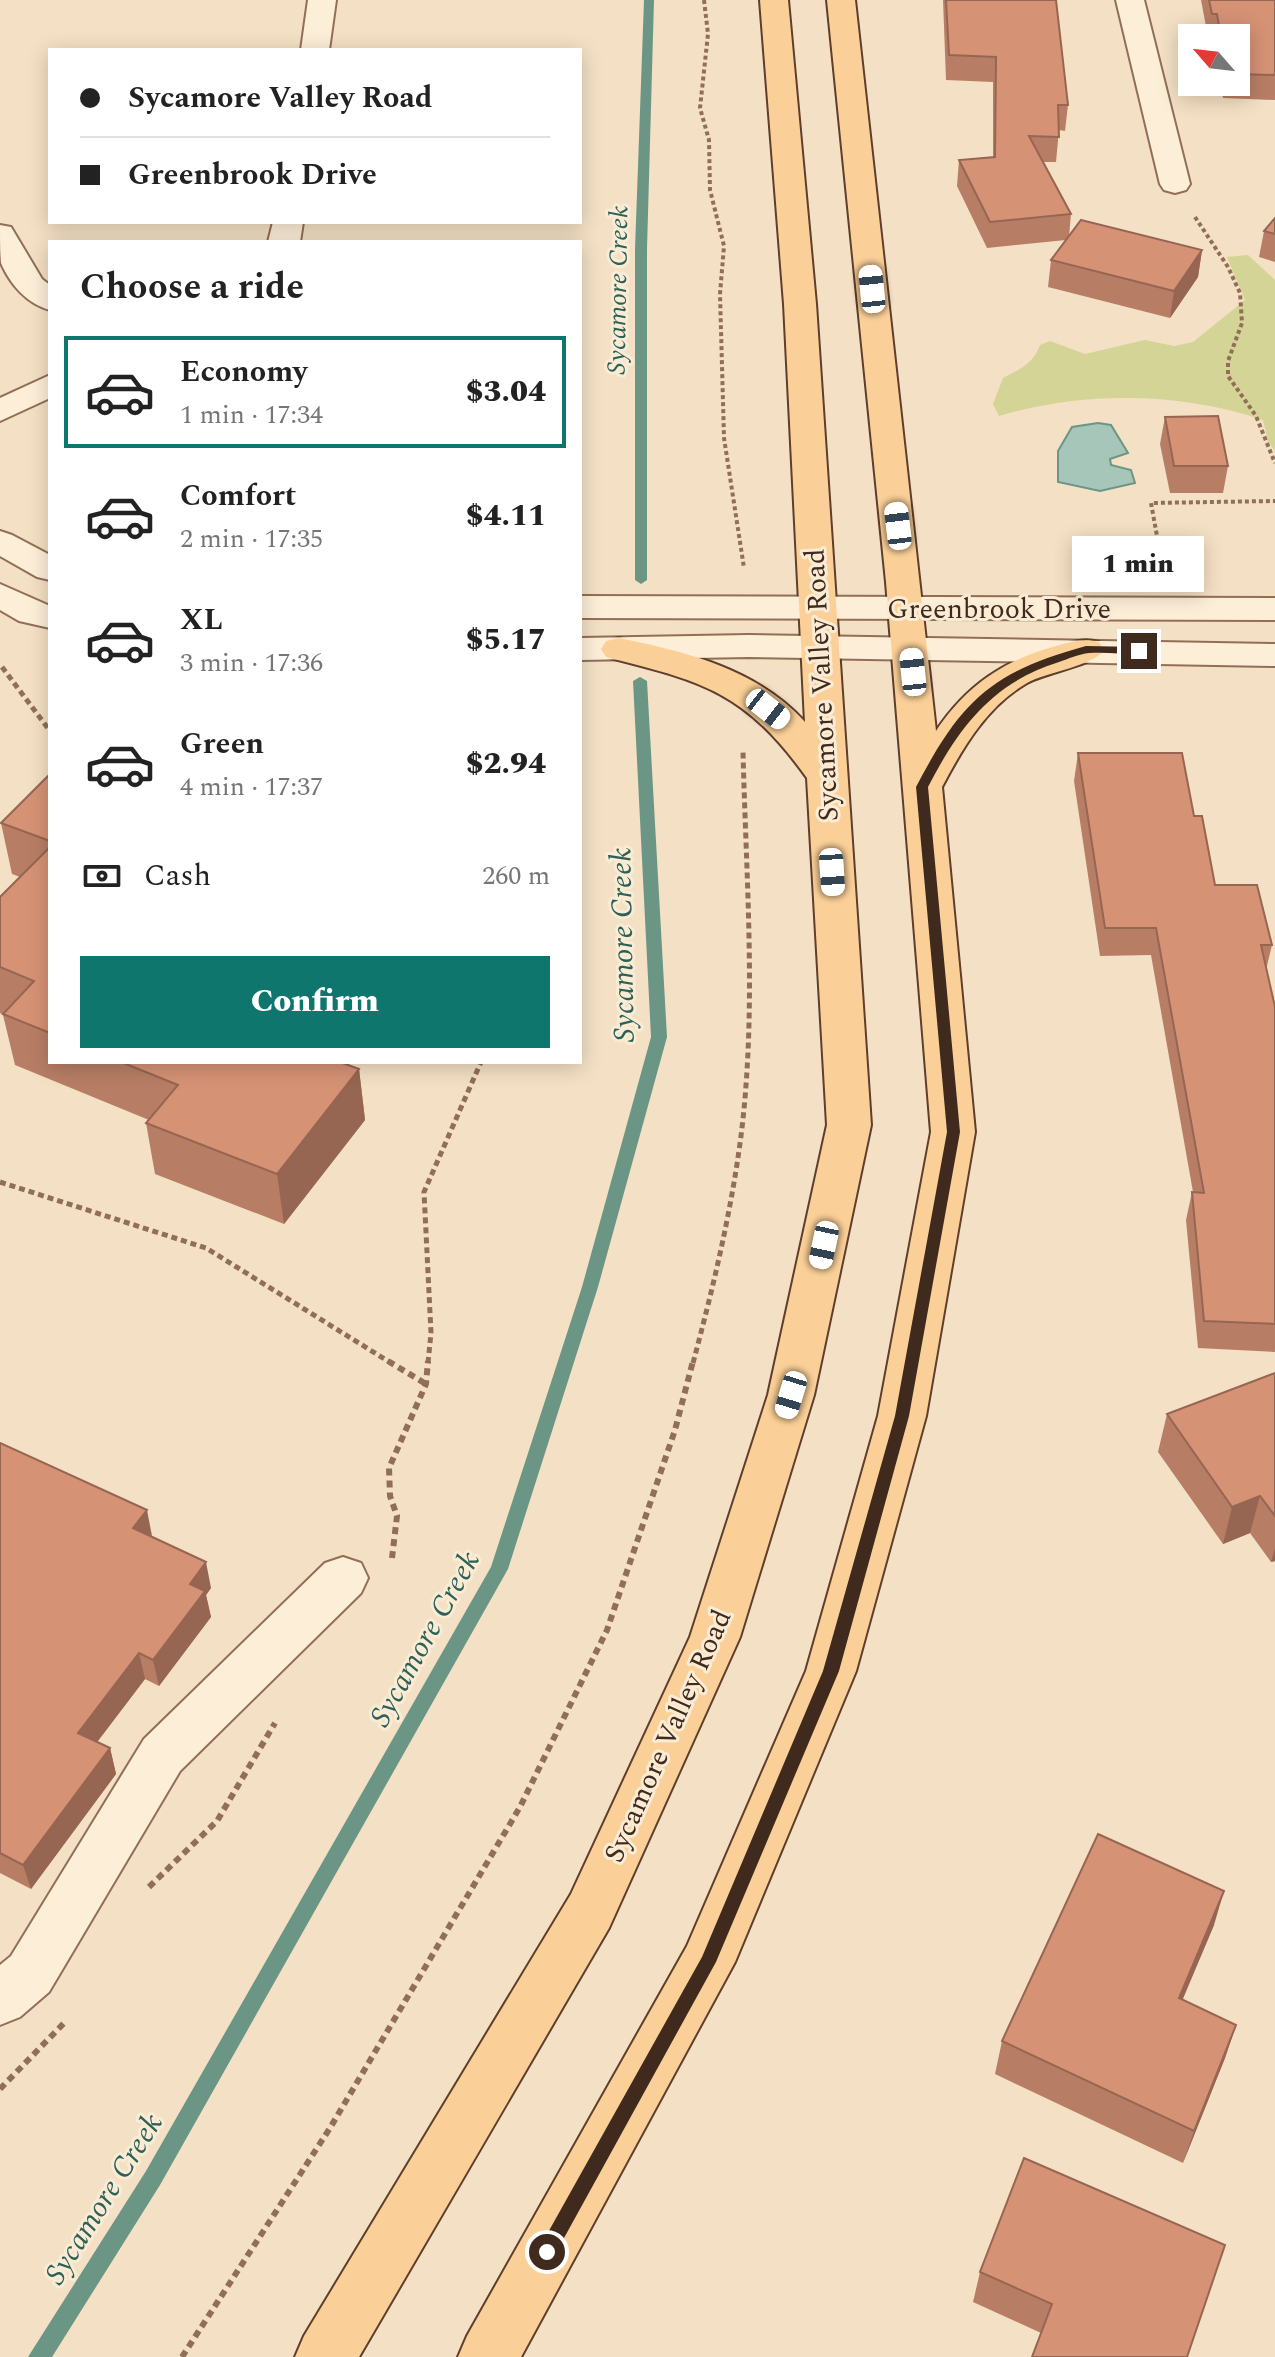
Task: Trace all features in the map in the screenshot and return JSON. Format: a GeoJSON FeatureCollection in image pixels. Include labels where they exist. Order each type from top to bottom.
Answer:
{"type":"FeatureCollection","features":[{"type":"Feature","properties":{"kind":"main road","name":"Sycamore Valley Road"},"geometry":{"type":"LineString","coordinates":[[325,2357],[590,1911],[715,1637],[791,1395],[849,1125],[800,304],[774,0]]}},
{"type":"Feature","properties":{"kind":"main road"},"geometry":{"type":"LineString","coordinates":[[488,2357],[708,1962],[831,1671],[902,1416],[953,1132],[907,609],[841,0]]}},
{"type":"Feature","properties":{"kind":"main road"},"geometry":{"type":"LineString","coordinates":[[619,649],[697,667],[728,681],[782,720],[826,777]]}},
{"type":"Feature","properties":{"kind":"main road"},"geometry":{"type":"LineString","coordinates":[[922,787],[944,745],[978,704],[1003,682],[1032,667],[1086,650]]}},
{"type":"Feature","properties":{"kind":"street"},"geometry":{"type":"LineString","coordinates":[[315,48],[322,0]]}},
{"type":"Feature","properties":{"kind":"street"},"geometry":{"type":"LineString","coordinates":[[1130,0],[1175,184]]}},
{"type":"Feature","properties":{"kind":"street"},"geometry":{"type":"LineString","coordinates":[[0,234],[30,285],[48,298]]}},
{"type":"Feature","properties":{"kind":"street"},"geometry":{"type":"LineString","coordinates":[[0,411],[48,386]]}},
{"type":"Feature","properties":{"kind":"street"},"geometry":{"type":"LineString","coordinates":[[0,595],[32,613],[48,617]]}},
{"type":"Feature","properties":{"kind":"street","name":"Greenbrook Drive"},"geometry":{"type":"LineString","coordinates":[[582,607],[1275,609]]}},
{"type":"Feature","properties":{"kind":"street","name":"Greenbrook Drive"},"geometry":{"type":"LineString","coordinates":[[582,649],[1086,650],[1275,655]]}},
{"type":"Feature","properties":{"kind":"street"},"geometry":{"type":"LineString","coordinates":[[0,1999],[30,1974],[162,1755],[343,1578]]}},
{"type":"Feature","properties":{"kind":"path"},"geometry":{"type":"LineString","coordinates":[[704,0],[708,34],[700,108],[709,140],[710,190],[724,246],[720,294],[724,438],[745,577]]}},
{"type":"Feature","properties":{"kind":"path"},"geometry":{"type":"LineString","coordinates":[[1175,184],[1224,257],[1237,283],[1242,324],[1226,361],[1228,373],[1230,382],[1255,414],[1275,463]]}},
{"type":"Feature","properties":{"kind":"path"},"geometry":{"type":"LineString","coordinates":[[1165,576],[1151,503],[1275,501]]}},
{"type":"Feature","properties":{"kind":"path"},"geometry":{"type":"LineString","coordinates":[[2,667],[48,728]]}},
{"type":"Feature","properties":{"kind":"path"},"geometry":{"type":"LineString","coordinates":[[182,2357],[330,2128],[520,1807],[607,1630],[675,1430],[720,1261],[741,1135],[749,1022],[741,737]]}},
{"type":"Feature","properties":{"kind":"path"},"geometry":{"type":"LineString","coordinates":[[0,1182],[206,1248],[426,1384]]}},
{"type":"Feature","properties":{"kind":"green space"},"geometry":{"type":"Polygon","coordinates":[[[1248,255],[1275,280],[1275,451],[1268,441],[1263,420],[1199,404],[1131,398],[1098,399],[1064,402],[999,416],[993,404],[1003,378],[1025,365],[1040,345],[1050,341],[1085,354],[1145,340],[1174,346],[1193,342],[1245,300],[1227,257],[1248,255]]]}},
{"type":"Feature","properties":{"kind":"shaded area"},"geometry":{"type":"Polygon","coordinates":[[[1098,423],[1111,425],[1128,453],[1110,459],[1111,465],[1131,470],[1135,483],[1100,491],[1058,482],[1058,451],[1072,427],[1098,423]]]}},
{"type":"Feature","properties":{"kind":"building"},"geometry":{"type":"Polygon","coordinates":[[[946,0],[1056,0],[1068,105],[1058,105],[1059,137],[1029,136],[1071,214],[990,222],[959,160],[995,157],[996,57],[949,55],[946,0]]]}},
{"type":"Feature","properties":{"kind":"building"},"geometry":{"type":"Polygon","coordinates":[[[1209,0],[1275,0],[1275,75],[1250,74],[1250,24],[1219,24],[1217,14],[1212,14],[1209,0]]]}},
{"type":"Feature","properties":{"kind":"building"},"geometry":{"type":"Polygon","coordinates":[[[1275,218],[1275,234],[1264,231],[1275,218]]]}},
{"type":"Feature","properties":{"kind":"building"},"geometry":{"type":"Polygon","coordinates":[[[1081,220],[1202,250],[1174,291],[1051,260],[1081,220]]]}},
{"type":"Feature","properties":{"kind":"building"},"geometry":{"type":"Polygon","coordinates":[[[1218,416],[1228,466],[1174,466],[1165,417],[1218,416]]]}},
{"type":"Feature","properties":{"kind":"building"},"geometry":{"type":"Polygon","coordinates":[[[1078,753],[1182,753],[1194,816],[1202,816],[1215,885],[1257,885],[1272,945],[1261,945],[1275,1007],[1275,1324],[1204,1321],[1192,1192],[1204,1193],[1156,928],[1105,928],[1078,753]]]}},
{"type":"Feature","properties":{"kind":"building"},"geometry":{"type":"Polygon","coordinates":[[[48,776],[48,840],[1,823],[48,776]]]}},
{"type":"Feature","properties":{"kind":"building"},"geometry":{"type":"Polygon","coordinates":[[[48,849],[48,1032],[3,1014],[34,981],[0,967],[0,897],[48,849]]]}},
{"type":"Feature","properties":{"kind":"building"},"geometry":{"type":"Polygon","coordinates":[[[126,1064],[345,1064],[359,1069],[277,1174],[146,1123],[178,1085],[126,1064]]]}},
{"type":"Feature","properties":{"kind":"building"},"geometry":{"type":"Polygon","coordinates":[[[1275,1373],[1275,1516],[1260,1496],[1232,1507],[1167,1414],[1275,1373]]]}},
{"type":"Feature","properties":{"kind":"building"},"geometry":{"type":"Polygon","coordinates":[[[0,1443],[147,1510],[133,1528],[206,1562],[190,1584],[205,1591],[153,1660],[139,1653],[78,1733],[110,1748],[23,1865],[0,1853],[0,1443]]]}},
{"type":"Feature","properties":{"kind":"building"},"geometry":{"type":"Polygon","coordinates":[[[1098,1834],[1224,1891],[1179,1998],[1236,2025],[1194,2131],[1002,2041],[1098,1834]]]}},
{"type":"Feature","properties":{"kind":"building"},"geometry":{"type":"Polygon","coordinates":[[[1024,2158],[1225,2245],[1187,2357],[1032,2357],[1052,2304],[980,2272],[1024,2158]]]}},
{"type":"Feature","properties":{"kind":"waterway","name":"Sycamore Creek"},"geometry":{"type":"LineString","coordinates":[[641,580],[641,249],[649,0]]}},
{"type":"Feature","properties":{"kind":"waterway","name":"Sycamore Creek"},"geometry":{"type":"LineString","coordinates":[[39,2357],[153,2178],[499,1569],[590,1287],[659,1037],[640,681]]}},
{"type":"Feature","properties":{"kind":"route"},"geometry":{"type":"LineString","coordinates":[[547,2252],[708,1962],[831,1671],[902,1416],[953,1132],[922,787],[944,745],[978,704],[1003,682],[1032,667],[1086,650],[1139,651]]}}]}
